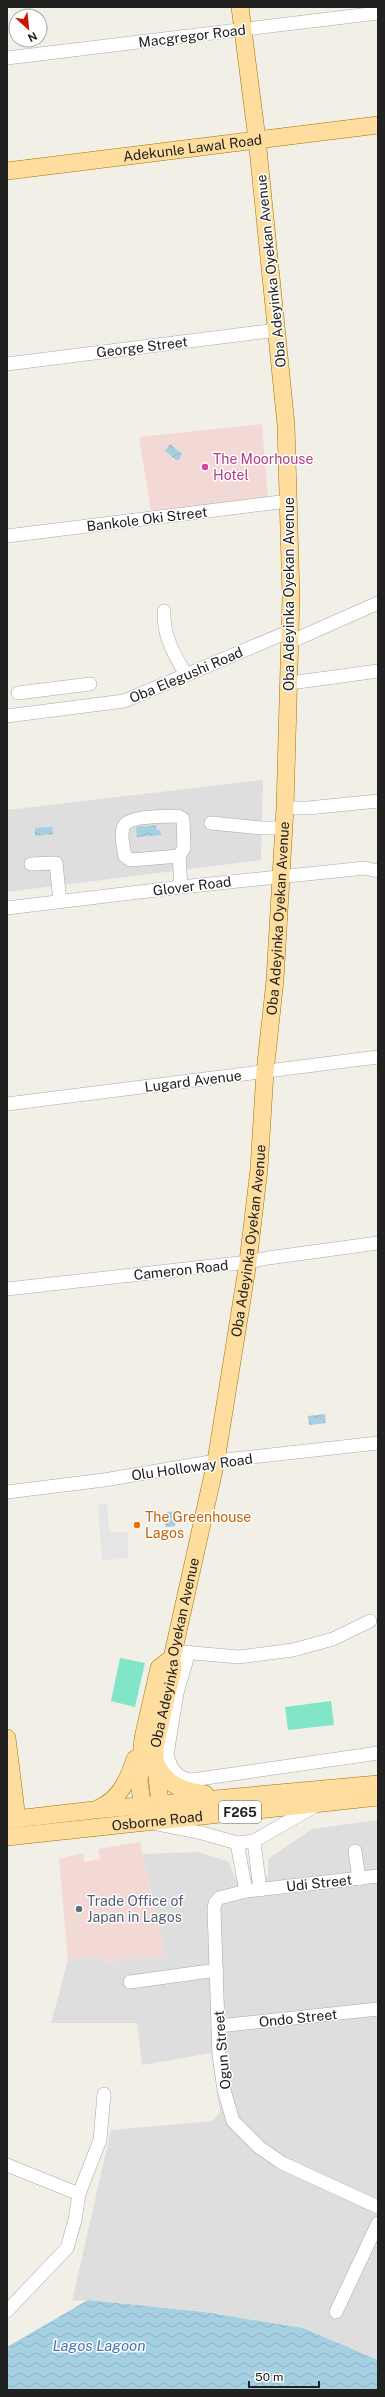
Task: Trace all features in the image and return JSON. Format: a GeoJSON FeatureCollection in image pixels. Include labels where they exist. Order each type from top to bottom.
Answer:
{"type":"FeatureCollection","features":[{"type":"Feature","properties":{"kind":"main road","name":"Oba Adeyinka Oyekan Avenue"},"geometry":{"type":"LineString","coordinates":[[161,1812],[155,1761],[155,1747],[173,1668],[179,1654],[216,1461],[248,1262],[259,1170],[265,1072],[275,980],[285,808],[290,683],[286,425],[257,139],[240,7]]}},
{"type":"Feature","properties":{"kind":"main road","name":"Adekunle Lawal Road"},"geometry":{"type":"LineString","coordinates":[[7,171],[378,125]]}},
{"type":"Feature","properties":{"kind":"main road"},"geometry":{"type":"LineString","coordinates":[[145,1822],[141,1806],[139,1781],[143,1738],[159,1668],[179,1654]]}},
{"type":"Feature","properties":{"kind":"main road"},"geometry":{"type":"LineString","coordinates":[[7,1738],[12,1820]]}},
{"type":"Feature","properties":{"kind":"main road"},"geometry":{"type":"LineString","coordinates":[[94,1810],[110,1803],[125,1784],[143,1738]]}},
{"type":"Feature","properties":{"kind":"main road"},"geometry":{"type":"LineString","coordinates":[[155,1761],[162,1775],[173,1785],[188,1791],[229,1796]]}},
{"type":"Feature","properties":{"kind":"main road","name":"Osborne Road"},"geometry":{"type":"LineString","coordinates":[[7,1837],[145,1822],[161,1812],[229,1796],[378,1784]]}},
{"type":"Feature","properties":{"kind":"main road","name":"Osborne Road"},"geometry":{"type":"LineString","coordinates":[[12,1820],[141,1806],[161,1812],[318,1804],[378,1797]]}},
{"type":"Feature","properties":{"kind":"street","name":"Macgregor Road"},"geometry":{"type":"LineString","coordinates":[[7,58],[378,13]]}},
{"type":"Feature","properties":{"kind":"street","name":"George Street"},"geometry":{"type":"LineString","coordinates":[[7,364],[277,330]]}},
{"type":"Feature","properties":{"kind":"street","name":"Bankole Oki Street"},"geometry":{"type":"LineString","coordinates":[[7,536],[288,501]]}},
{"type":"Feature","properties":{"kind":"street","name":"Oba Elegushi Road"},"geometry":{"type":"LineString","coordinates":[[7,716],[124,701],[186,675],[378,603]]}},
{"type":"Feature","properties":{"kind":"street"},"geometry":{"type":"LineString","coordinates":[[164,611],[164,627],[169,644],[186,675]]}},
{"type":"Feature","properties":{"kind":"street"},"geometry":{"type":"LineString","coordinates":[[290,683],[378,671]]}},
{"type":"Feature","properties":{"kind":"street"},"geometry":{"type":"LineString","coordinates":[[18,693],[90,684]]}},
{"type":"Feature","properties":{"kind":"street"},"geometry":{"type":"LineString","coordinates":[[53,688],[57,710]]}},
{"type":"Feature","properties":{"kind":"street"},"geometry":{"type":"LineString","coordinates":[[285,808],[308,808],[378,801]]}},
{"type":"Feature","properties":{"kind":"street"},"geometry":{"type":"LineString","coordinates":[[179,856],[132,860],[125,856],[122,829],[125,824],[132,819],[178,816],[183,819],[184,848],[179,856],[182,887]]}},
{"type":"Feature","properties":{"kind":"street"},"geometry":{"type":"LineString","coordinates":[[212,822],[262,828],[284,828]]}},
{"type":"Feature","properties":{"kind":"street"},"geometry":{"type":"LineString","coordinates":[[31,864],[56,862],[60,902]]}},
{"type":"Feature","properties":{"kind":"street","name":"Glover Road"},"geometry":{"type":"LineString","coordinates":[[7,908],[282,875],[365,868],[378,871]]}},
{"type":"Feature","properties":{"kind":"street","name":"Lugard Avenue"},"geometry":{"type":"LineString","coordinates":[[7,1104],[378,1057]]}},
{"type":"Feature","properties":{"kind":"street","name":"Cameron Road"},"geometry":{"type":"LineString","coordinates":[[7,1289],[248,1262],[378,1243]]}},
{"type":"Feature","properties":{"kind":"street","name":"Olu Holloway Road"},"geometry":{"type":"LineString","coordinates":[[7,1492],[104,1480],[216,1461],[378,1443]]}},
{"type":"Feature","properties":{"kind":"street"},"geometry":{"type":"LineString","coordinates":[[370,1620],[333,1639],[293,1650],[239,1656],[179,1654],[177,1693],[167,1754],[169,1764],[181,1777],[192,1780],[378,1753]]}},
{"type":"Feature","properties":{"kind":"street"},"geometry":{"type":"LineString","coordinates":[[145,1822],[202,1833],[237,1843],[254,1841],[318,1804]]}},
{"type":"Feature","properties":{"kind":"street"},"geometry":{"type":"LineString","coordinates":[[254,1841],[260,1890]]}},
{"type":"Feature","properties":{"kind":"street"},"geometry":{"type":"LineString","coordinates":[[237,1843],[246,1891]]}},
{"type":"Feature","properties":{"kind":"street"},"geometry":{"type":"LineString","coordinates":[[355,1851],[359,1879]]}},
{"type":"Feature","properties":{"kind":"street","name":"Udi Street"},"geometry":{"type":"LineString","coordinates":[[260,1890],[378,1876]]}},
{"type":"Feature","properties":{"kind":"street","name":"Ogun Street"},"geometry":{"type":"LineString","coordinates":[[260,1890],[246,1891],[219,1898],[215,1902],[218,2026],[224,2090],[233,2121],[259,2147],[282,2163],[378,2207]]}},
{"type":"Feature","properties":{"kind":"street"},"geometry":{"type":"LineString","coordinates":[[130,1982],[217,1970]]}},
{"type":"Feature","properties":{"kind":"street","name":"Ondo Street"},"geometry":{"type":"LineString","coordinates":[[218,2026],[378,2009]]}},
{"type":"Feature","properties":{"kind":"street"},"geometry":{"type":"LineString","coordinates":[[7,2311],[52,2266],[67,2248],[75,2220],[79,2194],[100,2140],[104,2094]]}},
{"type":"Feature","properties":{"kind":"street"},"geometry":{"type":"LineString","coordinates":[[7,2165],[79,2194]]}},
{"type":"Feature","properties":{"kind":"street"},"geometry":{"type":"LineString","coordinates":[[336,2312],[378,2223]]}},
{"type":"Feature","properties":{"kind":"shaded area","name":"The Moorhouse Hotel"},"geometry":{"type":"Polygon","coordinates":[[[262,424],[268,497],[151,511],[139,437],[262,424]]]}},
{"type":"Feature","properties":{"kind":"shaded area"},"geometry":{"type":"Polygon","coordinates":[[[263,780],[261,860],[7,892],[7,810],[263,780]]]}},
{"type":"Feature","properties":{"kind":"shaded area"},"geometry":{"type":"Polygon","coordinates":[[[107,1504],[109,1532],[128,1532],[128,1558],[102,1561],[98,1505],[107,1504]]]}},
{"type":"Feature","properties":{"kind":"shaded area"},"geometry":{"type":"Polygon","coordinates":[[[378,1820],[378,2360],[303,2328],[204,2312],[88,2300],[72,2301],[111,2130],[213,2121],[220,2112],[211,2053],[142,2065],[137,2023],[51,2023],[68,1960],[101,1955],[102,1962],[165,1956],[143,1854],[198,1852],[229,1862],[236,1881],[258,1878],[268,1876],[268,1859],[312,1829],[378,1820]]]}},
{"type":"Feature","properties":{"kind":"shaded area"},"geometry":{"type":"Polygon","coordinates":[[[140,1842],[165,1956],[102,1962],[101,1956],[68,1960],[59,1859],[83,1853],[85,1862],[100,1859],[98,1849],[140,1842]]]}},
{"type":"Feature","properties":{"kind":"green space"},"geometry":{"type":"Polygon","coordinates":[[[120,1658],[145,1663],[135,1707],[111,1701],[120,1658]]]}},
{"type":"Feature","properties":{"kind":"green space"},"geometry":{"type":"Polygon","coordinates":[[[331,1701],[334,1725],[288,1730],[285,1707],[331,1701]]]}},
{"type":"Feature","properties":{"kind":"water"},"geometry":{"type":"Polygon","coordinates":[[[170,444],[182,454],[179,460],[176,460],[165,451],[170,444]]]}},
{"type":"Feature","properties":{"kind":"water"},"geometry":{"type":"Polygon","coordinates":[[[156,825],[157,830],[160,830],[161,835],[137,837],[136,827],[156,825]]]}},
{"type":"Feature","properties":{"kind":"water"},"geometry":{"type":"Polygon","coordinates":[[[52,827],[53,834],[35,836],[35,828],[52,827]]]}},
{"type":"Feature","properties":{"kind":"water"},"geometry":{"type":"Polygon","coordinates":[[[325,1414],[326,1423],[309,1425],[308,1416],[325,1414]]]}},
{"type":"Feature","properties":{"kind":"water"},"geometry":{"type":"Polygon","coordinates":[[[178,1511],[175,1526],[165,1527],[167,1512],[178,1511]]]}},
{"type":"Feature","properties":{"kind":"water","name":"Lagos Lagoon"},"geometry":{"type":"Polygon","coordinates":[[[88,2300],[204,2312],[303,2328],[378,2360],[378,2390],[7,2390],[7,2347],[88,2300]]]}},
{"type":"Feature","properties":{"kind":"place","name":"The Moorhouse Hotel"},"geometry":{"type":"Point","coordinates":[205,467]}},
{"type":"Feature","properties":{"kind":"place","name":"The Greenhouse Lagos"},"geometry":{"type":"Point","coordinates":[137,1525]}},
{"type":"Feature","properties":{"kind":"place","name":"Trade Office of Japan in Lagos"},"geometry":{"type":"Point","coordinates":[79,1909]}}]}
